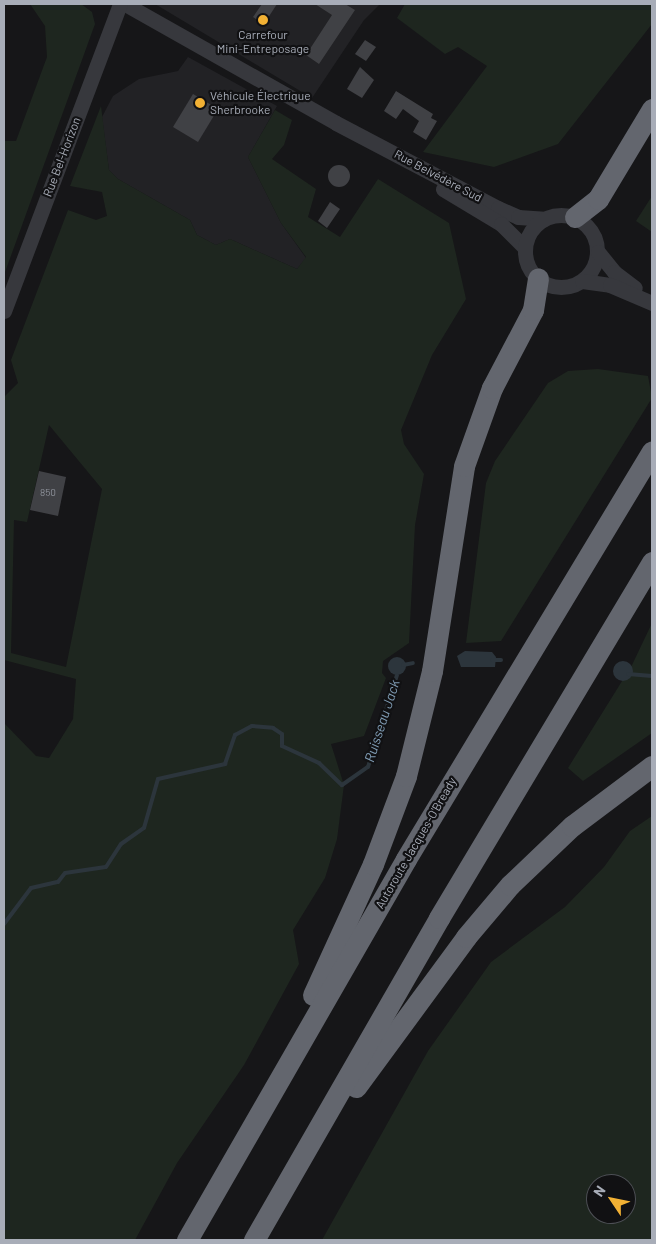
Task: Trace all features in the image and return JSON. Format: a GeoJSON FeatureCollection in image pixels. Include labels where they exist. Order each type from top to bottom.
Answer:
{"type":"FeatureCollection","features":[{"type":"Feature","properties":{"kind":"highway"},"geometry":{"type":"LineString","coordinates":[[575,217],[598,199],[652,109]]}},
{"type":"Feature","properties":{"kind":"highway"},"geometry":{"type":"LineString","coordinates":[[254,1123],[368,875],[400,794],[430,682],[464,466],[492,388],[533,310],[538,278]]}},
{"type":"Feature","properties":{"kind":"highway","name":"Autoroute Jacques-O'Bready"},"geometry":{"type":"LineString","coordinates":[[187,1240],[456,776],[652,451]]}},
{"type":"Feature","properties":{"kind":"highway"},"geometry":{"type":"LineString","coordinates":[[254,1240],[652,562]]}},
{"type":"Feature","properties":{"kind":"highway"},"geometry":{"type":"LineString","coordinates":[[283,1189],[407,1015],[499,896],[567,830],[652,766]]}},
{"type":"Feature","properties":{"kind":"street","name":"Rue Bel-Horizon"},"geometry":{"type":"LineString","coordinates":[[4,311],[120,4]]}},
{"type":"Feature","properties":{"kind":"street","name":"Rue Belvédère Sud"},"geometry":{"type":"LineString","coordinates":[[125,4],[336,123],[503,210],[518,217],[544,219]]}},
{"type":"Feature","properties":{"kind":"street","name":"Rue Belvédère Sud"},"geometry":{"type":"LineString","coordinates":[[336,123],[497,221],[525,248]]}},
{"type":"Feature","properties":{"kind":"street"},"geometry":{"type":"LineString","coordinates":[[559,214],[575,217],[591,229],[598,252],[616,274],[652,302],[612,286],[582,281],[557,287],[538,278],[528,264],[525,248],[531,231],[544,219],[559,214]]}},
{"type":"Feature","properties":{"kind":"street"},"geometry":{"type":"LineString","coordinates":[[582,281],[593,268],[598,252]]}},
{"type":"Feature","properties":{"kind":"shaded area"},"geometry":{"type":"Polygon","coordinates":[[[30,4],[81,4],[92,12],[95,24],[4,275],[4,141],[16,141],[47,57],[45,26],[30,4]]]}},
{"type":"Feature","properties":{"kind":"shaded area"},"geometry":{"type":"Polygon","coordinates":[[[155,4],[380,4],[364,20],[312,98],[155,4]]]}},
{"type":"Feature","properties":{"kind":"shaded area"},"geometry":{"type":"Polygon","coordinates":[[[405,4],[652,4],[652,24],[558,144],[494,167],[423,152],[487,66],[458,47],[445,54],[397,18],[405,4]]]}},
{"type":"Feature","properties":{"kind":"shaded area"},"geometry":{"type":"Polygon","coordinates":[[[188,57],[277,106],[248,157],[281,223],[306,258],[297,269],[230,239],[216,245],[197,235],[190,220],[118,179],[109,170],[102,117],[113,96],[139,79],[178,71],[188,57]]]}},
{"type":"Feature","properties":{"kind":"shaded area"},"geometry":{"type":"Polygon","coordinates":[[[101,106],[109,170],[118,179],[190,220],[197,235],[216,245],[230,239],[297,269],[306,257],[281,223],[248,157],[275,110],[292,120],[284,145],[272,159],[316,189],[308,217],[340,237],[378,179],[449,223],[466,299],[432,355],[401,430],[404,444],[424,474],[415,525],[409,643],[383,661],[382,673],[386,678],[364,736],[331,744],[344,785],[337,839],[325,878],[293,930],[299,964],[244,1065],[177,1163],[135,1240],[4,1240],[4,723],[36,756],[49,758],[73,719],[76,679],[4,660],[4,397],[18,383],[11,360],[68,210],[96,220],[107,216],[102,192],[70,186],[101,106]],[[49,425],[27,522],[14,520],[11,653],[66,667],[102,489],[49,425]]]}},
{"type":"Feature","properties":{"kind":"shaded area"},"geometry":{"type":"Polygon","coordinates":[[[652,196],[652,232],[636,221],[652,196]]]}},
{"type":"Feature","properties":{"kind":"shaded area"},"geometry":{"type":"Polygon","coordinates":[[[598,369],[648,376],[652,398],[501,641],[466,643],[486,483],[495,461],[548,383],[568,371],[598,369]]]}},
{"type":"Feature","properties":{"kind":"shaded area"},"geometry":{"type":"Polygon","coordinates":[[[652,623],[652,733],[583,781],[568,768],[632,665],[652,623]]]}},
{"type":"Feature","properties":{"kind":"shaded area"},"geometry":{"type":"Polygon","coordinates":[[[465,651],[492,652],[496,657],[495,667],[461,667],[457,656],[465,651]]]}},
{"type":"Feature","properties":{"kind":"shaded area"},"geometry":{"type":"Polygon","coordinates":[[[393,657],[401,657],[406,662],[404,673],[393,675],[388,670],[388,662],[393,657]]]}},
{"type":"Feature","properties":{"kind":"shaded area"},"geometry":{"type":"Polygon","coordinates":[[[623,661],[630,664],[633,671],[630,678],[623,681],[616,678],[613,671],[616,664],[623,661]]]}},
{"type":"Feature","properties":{"kind":"shaded area"},"geometry":{"type":"Polygon","coordinates":[[[652,816],[652,1240],[322,1240],[428,1051],[491,962],[565,907],[604,867],[630,831],[652,816]]]}},
{"type":"Feature","properties":{"kind":"building"},"geometry":{"type":"Polygon","coordinates":[[[262,4],[277,4],[264,24],[253,17],[262,4]]]}},
{"type":"Feature","properties":{"kind":"building"},"geometry":{"type":"Polygon","coordinates":[[[315,4],[345,4],[355,10],[319,64],[306,55],[332,15],[315,4]]]}},
{"type":"Feature","properties":{"kind":"building"},"geometry":{"type":"Polygon","coordinates":[[[365,40],[376,47],[366,61],[355,54],[365,40]]]}},
{"type":"Feature","properties":{"kind":"building"},"geometry":{"type":"Polygon","coordinates":[[[360,67],[374,80],[362,98],[347,89],[360,67]]]}},
{"type":"Feature","properties":{"kind":"building"},"geometry":{"type":"Polygon","coordinates":[[[396,91],[433,114],[431,118],[437,121],[426,140],[413,132],[419,121],[403,109],[396,119],[384,111],[396,91]]]}},
{"type":"Feature","properties":{"kind":"building"},"geometry":{"type":"Polygon","coordinates":[[[193,94],[218,109],[198,142],[173,127],[193,94]]]}},
{"type":"Feature","properties":{"kind":"building"},"geometry":{"type":"Polygon","coordinates":[[[335,165],[343,165],[350,172],[350,180],[343,187],[335,187],[328,180],[328,172],[335,165]]]}},
{"type":"Feature","properties":{"kind":"building"},"geometry":{"type":"Polygon","coordinates":[[[330,202],[340,209],[327,228],[318,221],[330,202]]]}},
{"type":"Feature","properties":{"kind":"building"},"geometry":{"type":"Polygon","coordinates":[[[39,471],[66,477],[58,516],[30,510],[39,471]]]}},
{"type":"Feature","properties":{"kind":"waterway","name":"Ruisseau Jack"},"geometry":{"type":"LineString","coordinates":[[492,660],[501,660]]}},
{"type":"Feature","properties":{"kind":"waterway","name":"Ruisseau Jack"},"geometry":{"type":"LineString","coordinates":[[403,665],[413,663]]}},
{"type":"Feature","properties":{"kind":"waterway","name":"Ruisseau Jack"},"geometry":{"type":"LineString","coordinates":[[628,674],[652,676]]}},
{"type":"Feature","properties":{"kind":"waterway","name":"Ruisseau Jack"},"geometry":{"type":"LineString","coordinates":[[4,924],[31,888],[58,882],[65,873],[106,867],[121,844],[144,828],[158,779],[225,764],[235,735],[252,726],[273,728],[282,734],[282,746],[319,763],[342,785],[368,767],[397,675]]}},
{"type":"Feature","properties":{"kind":"place","name":"Carrefour Mini-Entreposage"},"geometry":{"type":"Point","coordinates":[263,20]}},
{"type":"Feature","properties":{"kind":"place","name":"Véhicule Électrique Sherbrooke"},"geometry":{"type":"Point","coordinates":[200,103]}}]}
